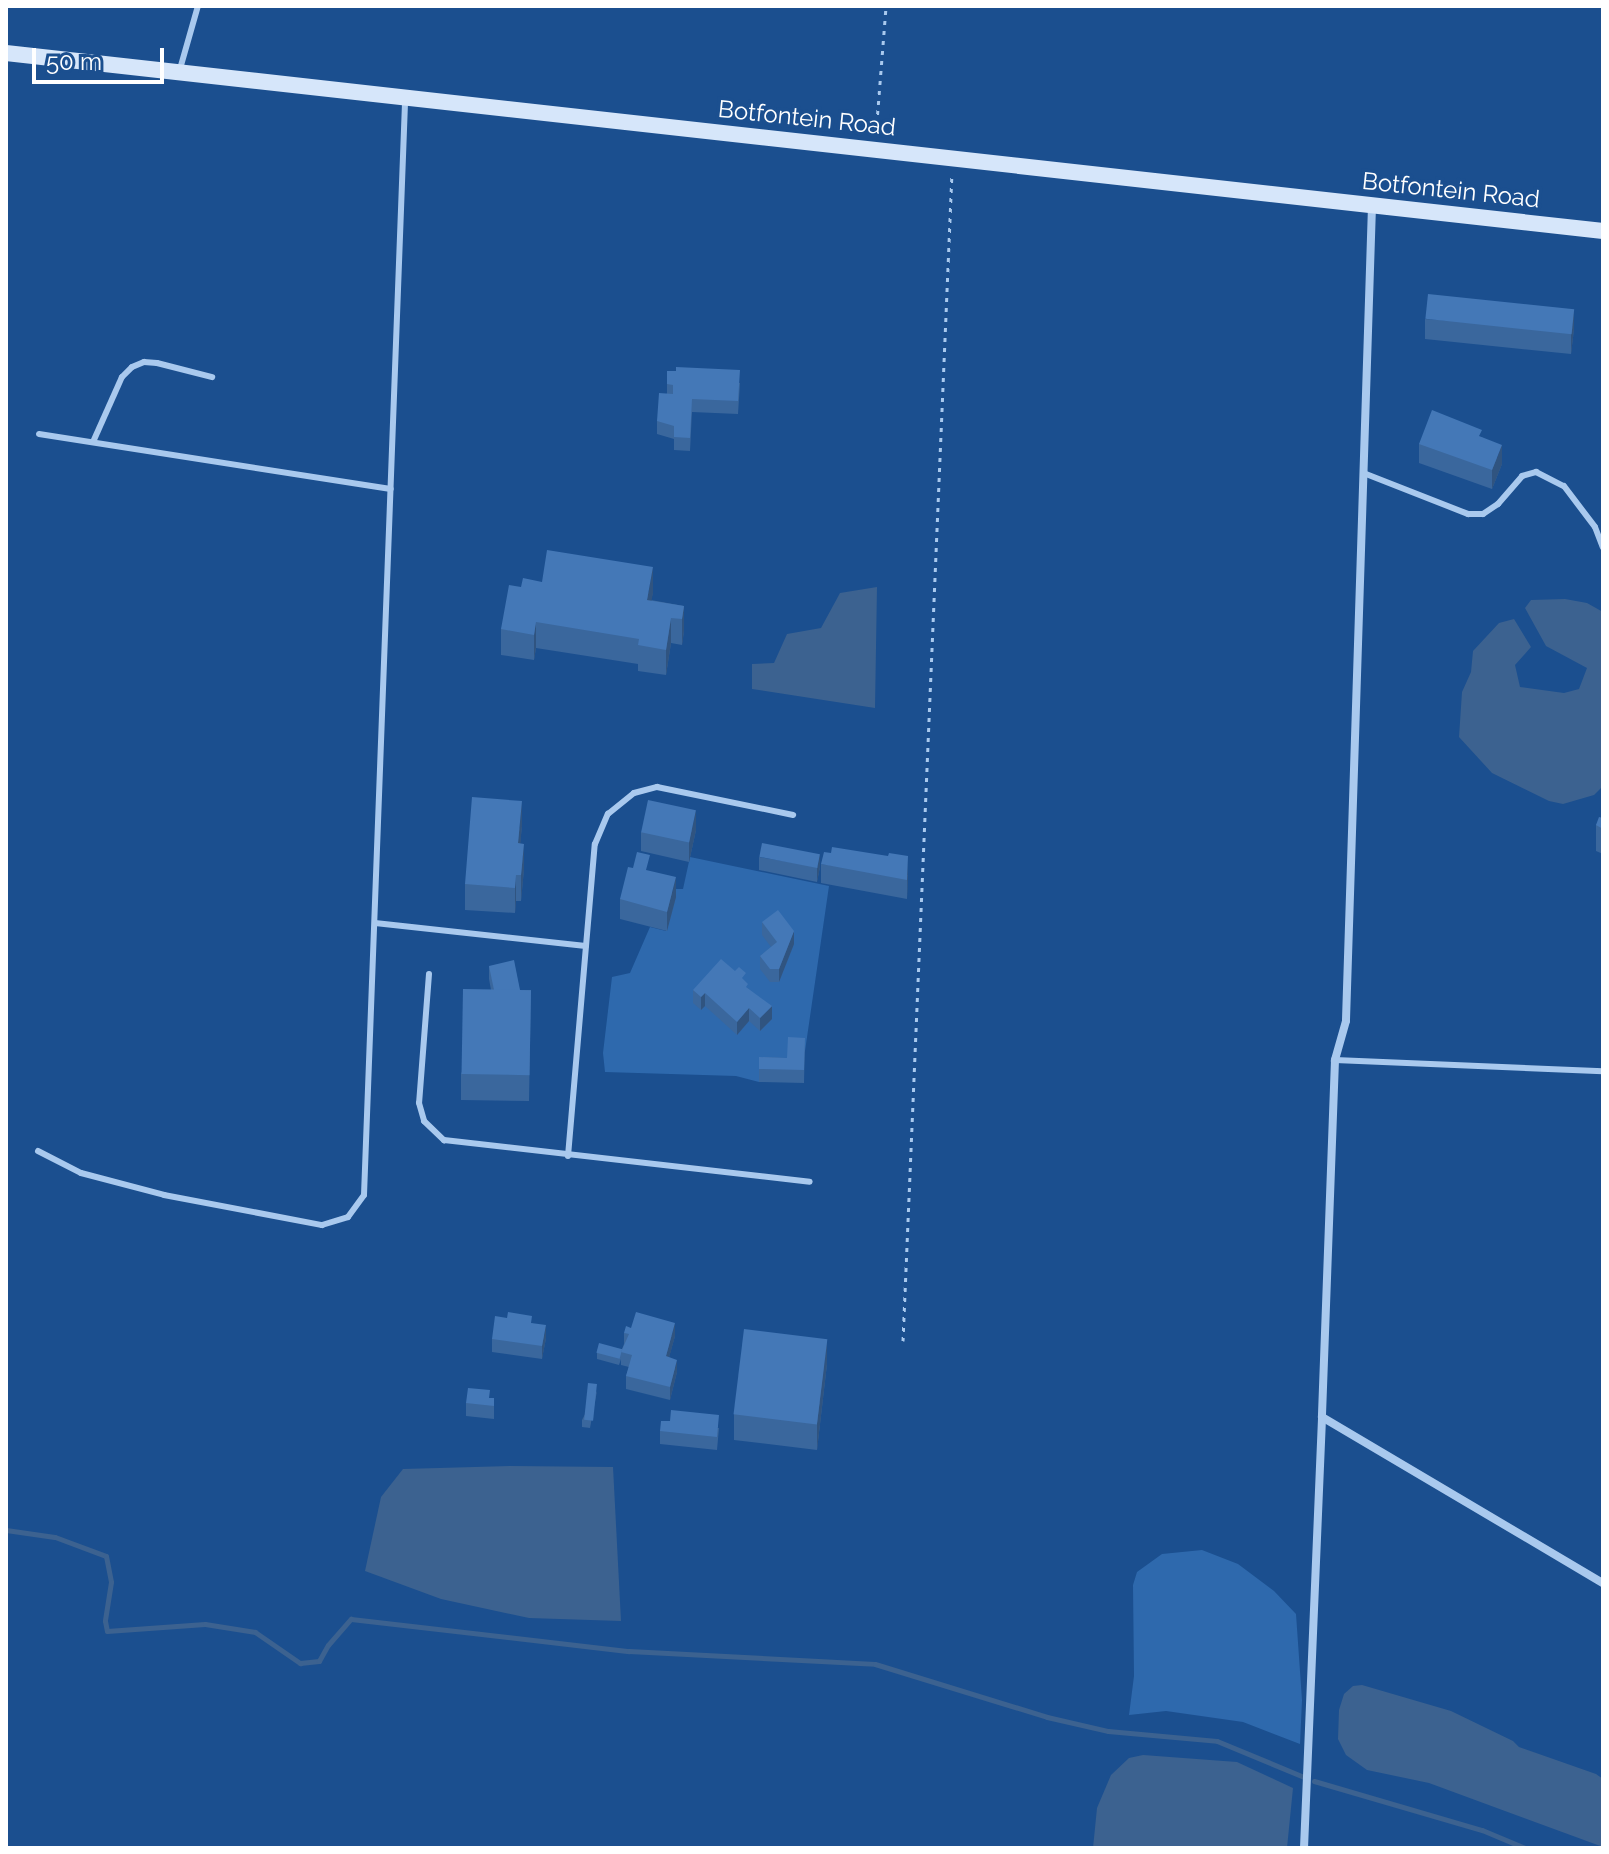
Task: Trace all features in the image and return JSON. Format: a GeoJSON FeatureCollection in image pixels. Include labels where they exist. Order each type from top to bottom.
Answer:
{"type":"FeatureCollection","features":[{"type":"Feature","properties":{"kind":"main road","name":"Botfontein Road"},"geometry":{"type":"LineString","coordinates":[[6,53],[1603,231]]}},
{"type":"Feature","properties":{"kind":"street"},"geometry":{"type":"LineString","coordinates":[[1304,1848],[1335,1060],[1346,1021],[1366,474],[1372,205]]}},
{"type":"Feature","properties":{"kind":"street"},"geometry":{"type":"LineString","coordinates":[[1322,1417],[1603,1583]]}},
{"type":"Feature","properties":{"kind":"lane"},"geometry":{"type":"LineString","coordinates":[[179,73],[198,6]]}},
{"type":"Feature","properties":{"kind":"lane"},"geometry":{"type":"LineString","coordinates":[[38,1151],[81,1173],[164,1195],[322,1225],[348,1217],[361,1203],[366,1185],[405,97]]}},
{"type":"Feature","properties":{"kind":"lane"},"geometry":{"type":"LineString","coordinates":[[93,442],[122,377],[132,367],[144,362],[157,363],[212,377]]}},
{"type":"Feature","properties":{"kind":"lane"},"geometry":{"type":"LineString","coordinates":[[39,434],[391,489]]}},
{"type":"Feature","properties":{"kind":"lane"},"geometry":{"type":"LineString","coordinates":[[1366,474],[1468,514],[1483,514],[1498,504],[1522,476],[1536,472],[1564,486],[1595,527],[1603,548]]}},
{"type":"Feature","properties":{"kind":"lane"},"geometry":{"type":"LineString","coordinates":[[568,1156],[595,844],[608,814],[623,799],[645,789],[669,787],[793,815]]}},
{"type":"Feature","properties":{"kind":"lane"},"geometry":{"type":"LineString","coordinates":[[375,923],[586,946]]}},
{"type":"Feature","properties":{"kind":"lane"},"geometry":{"type":"LineString","coordinates":[[429,974],[419,1103],[430,1129],[452,1143],[810,1182]]}},
{"type":"Feature","properties":{"kind":"lane"},"geometry":{"type":"LineString","coordinates":[[1335,1060],[1603,1071]]}},
{"type":"Feature","properties":{"kind":"path"},"geometry":{"type":"LineString","coordinates":[[875,150],[886,6]]}},
{"type":"Feature","properties":{"kind":"path"},"geometry":{"type":"LineString","coordinates":[[903,1341],[952,240],[952,158]]}},
{"type":"Feature","properties":{"kind":"shaded area"},"geometry":{"type":"Polygon","coordinates":[[[877,587],[875,708],[752,689],[752,664],[774,663],[787,634],[821,628],[840,593],[877,587]]]}},
{"type":"Feature","properties":{"kind":"shaded area"},"geometry":{"type":"Polygon","coordinates":[[[1565,599],[1587,603],[1603,612],[1603,786],[1594,795],[1563,804],[1549,801],[1492,773],[1459,737],[1462,692],[1471,672],[1473,651],[1499,623],[1514,619],[1531,647],[1515,665],[1520,687],[1564,693],[1579,689],[1587,668],[1546,646],[1525,608],[1531,600],[1565,599]]]}},
{"type":"Feature","properties":{"kind":"shaded area"},"geometry":{"type":"Polygon","coordinates":[[[690,857],[829,886],[805,1051],[787,1071],[759,1070],[759,1082],[736,1076],[605,1072],[603,1053],[612,977],[630,973],[650,927],[666,931],[676,889],[683,889],[690,857]]]}},
{"type":"Feature","properties":{"kind":"shaded area"},"geometry":{"type":"Polygon","coordinates":[[[613,1467],[621,1621],[529,1618],[441,1599],[365,1571],[381,1497],[403,1469],[613,1467]]]}},
{"type":"Feature","properties":{"kind":"shaded area"},"geometry":{"type":"Polygon","coordinates":[[[1202,1550],[1238,1564],[1274,1591],[1296,1614],[1302,1700],[1300,1744],[1243,1722],[1166,1711],[1129,1715],[1134,1676],[1133,1585],[1137,1572],[1162,1554],[1202,1550]]]}},
{"type":"Feature","properties":{"kind":"shaded area"},"geometry":{"type":"Polygon","coordinates":[[[1362,1685],[1451,1711],[1513,1741],[1519,1747],[1596,1774],[1603,1779],[1603,1847],[1429,1783],[1367,1770],[1346,1755],[1338,1739],[1339,1710],[1344,1694],[1353,1686],[1362,1685]]]}},
{"type":"Feature","properties":{"kind":"shaded area"},"geometry":{"type":"Polygon","coordinates":[[[1143,1755],[1237,1762],[1293,1788],[1287,1848],[1093,1848],[1097,1808],[1111,1775],[1129,1758],[1143,1755]]]}},
{"type":"Feature","properties":{"kind":"building"},"geometry":{"type":"Polygon","coordinates":[[[1428,294],[1574,309],[1572,334],[1425,319],[1428,294]]]}},
{"type":"Feature","properties":{"kind":"building"},"geometry":{"type":"Polygon","coordinates":[[[676,367],[740,370],[738,401],[692,399],[690,438],[674,437],[674,426],[657,421],[659,393],[673,394],[673,385],[667,384],[667,371],[676,371],[676,367]]]}},
{"type":"Feature","properties":{"kind":"building"},"geometry":{"type":"Polygon","coordinates":[[[1432,410],[1482,430],[1479,436],[1502,445],[1492,470],[1419,444],[1432,410]]]}},
{"type":"Feature","properties":{"kind":"building"},"geometry":{"type":"Polygon","coordinates":[[[547,550],[653,567],[647,600],[684,606],[682,619],[671,618],[666,650],[638,645],[639,639],[536,622],[534,635],[501,629],[509,585],[521,587],[523,578],[542,582],[547,550]]]}},
{"type":"Feature","properties":{"kind":"building"},"geometry":{"type":"Polygon","coordinates":[[[472,797],[522,801],[518,843],[524,844],[521,875],[516,875],[515,888],[465,884],[472,797]]]}},
{"type":"Feature","properties":{"kind":"building"},"geometry":{"type":"Polygon","coordinates":[[[648,800],[696,810],[689,842],[641,832],[648,800]]]}},
{"type":"Feature","properties":{"kind":"building"},"geometry":{"type":"Polygon","coordinates":[[[1599,817],[1603,818],[1603,829],[1596,825],[1599,817]]]}},
{"type":"Feature","properties":{"kind":"building"},"geometry":{"type":"Polygon","coordinates":[[[762,843],[820,854],[817,868],[759,857],[762,843]]]}},
{"type":"Feature","properties":{"kind":"building"},"geometry":{"type":"Polygon","coordinates":[[[832,847],[908,856],[907,880],[821,864],[824,852],[831,853],[832,847]]]}},
{"type":"Feature","properties":{"kind":"building"},"geometry":{"type":"Polygon","coordinates":[[[637,852],[650,855],[646,870],[676,877],[667,912],[620,899],[628,867],[633,868],[637,852]]]}},
{"type":"Feature","properties":{"kind":"building"},"geometry":{"type":"Polygon","coordinates":[[[778,910],[794,931],[779,969],[770,969],[760,956],[777,942],[762,922],[778,910]]]}},
{"type":"Feature","properties":{"kind":"building"},"geometry":{"type":"Polygon","coordinates":[[[721,959],[735,971],[739,967],[746,973],[742,978],[748,984],[746,987],[772,1006],[760,1018],[749,1008],[737,1022],[705,993],[701,997],[693,990],[721,959]]]}},
{"type":"Feature","properties":{"kind":"building"},"geometry":{"type":"Polygon","coordinates":[[[514,960],[520,990],[494,990],[489,966],[514,960]]]}},
{"type":"Feature","properties":{"kind":"building"},"geometry":{"type":"Polygon","coordinates":[[[463,989],[531,990],[530,1075],[462,1074],[463,989]]]}},
{"type":"Feature","properties":{"kind":"building"},"geometry":{"type":"Polygon","coordinates":[[[788,1037],[805,1038],[804,1070],[759,1069],[759,1057],[787,1058],[788,1037]]]}},
{"type":"Feature","properties":{"kind":"building"},"geometry":{"type":"Polygon","coordinates":[[[508,1312],[532,1316],[531,1323],[546,1325],[542,1346],[492,1339],[495,1316],[507,1318],[508,1312]]]}},
{"type":"Feature","properties":{"kind":"building"},"geometry":{"type":"Polygon","coordinates":[[[636,1312],[675,1323],[666,1356],[677,1360],[670,1387],[626,1376],[632,1355],[621,1352],[629,1334],[624,1333],[626,1326],[631,1328],[636,1312]]]}},
{"type":"Feature","properties":{"kind":"building"},"geometry":{"type":"Polygon","coordinates":[[[744,1329],[827,1339],[817,1425],[734,1414],[744,1329]]]}},
{"type":"Feature","properties":{"kind":"building"},"geometry":{"type":"Polygon","coordinates":[[[599,1343],[622,1349],[620,1359],[596,1353],[599,1343]]]}},
{"type":"Feature","properties":{"kind":"building"},"geometry":{"type":"Polygon","coordinates":[[[588,1383],[597,1384],[593,1421],[584,1420],[588,1383]]]}},
{"type":"Feature","properties":{"kind":"building"},"geometry":{"type":"Polygon","coordinates":[[[468,1388],[490,1390],[489,1398],[494,1398],[494,1406],[466,1403],[468,1388]]]}},
{"type":"Feature","properties":{"kind":"building"},"geometry":{"type":"Polygon","coordinates":[[[671,1410],[719,1415],[717,1437],[660,1431],[661,1421],[670,1421],[671,1410]]]}},
{"type":"Feature","properties":{"kind":"waterway"},"geometry":{"type":"LineString","coordinates":[[6,1530],[55,1537],[106,1556],[111,1582],[105,1621],[107,1631],[205,1624],[255,1632],[300,1663],[319,1661],[328,1645],[351,1619],[629,1651],[875,1664],[1047,1717],[1108,1731],[1217,1741],[1304,1777]]}},
{"type":"Feature","properties":{"kind":"waterway"},"geometry":{"type":"LineString","coordinates":[[1314,1781],[1482,1830],[1525,1848]]}}]}
